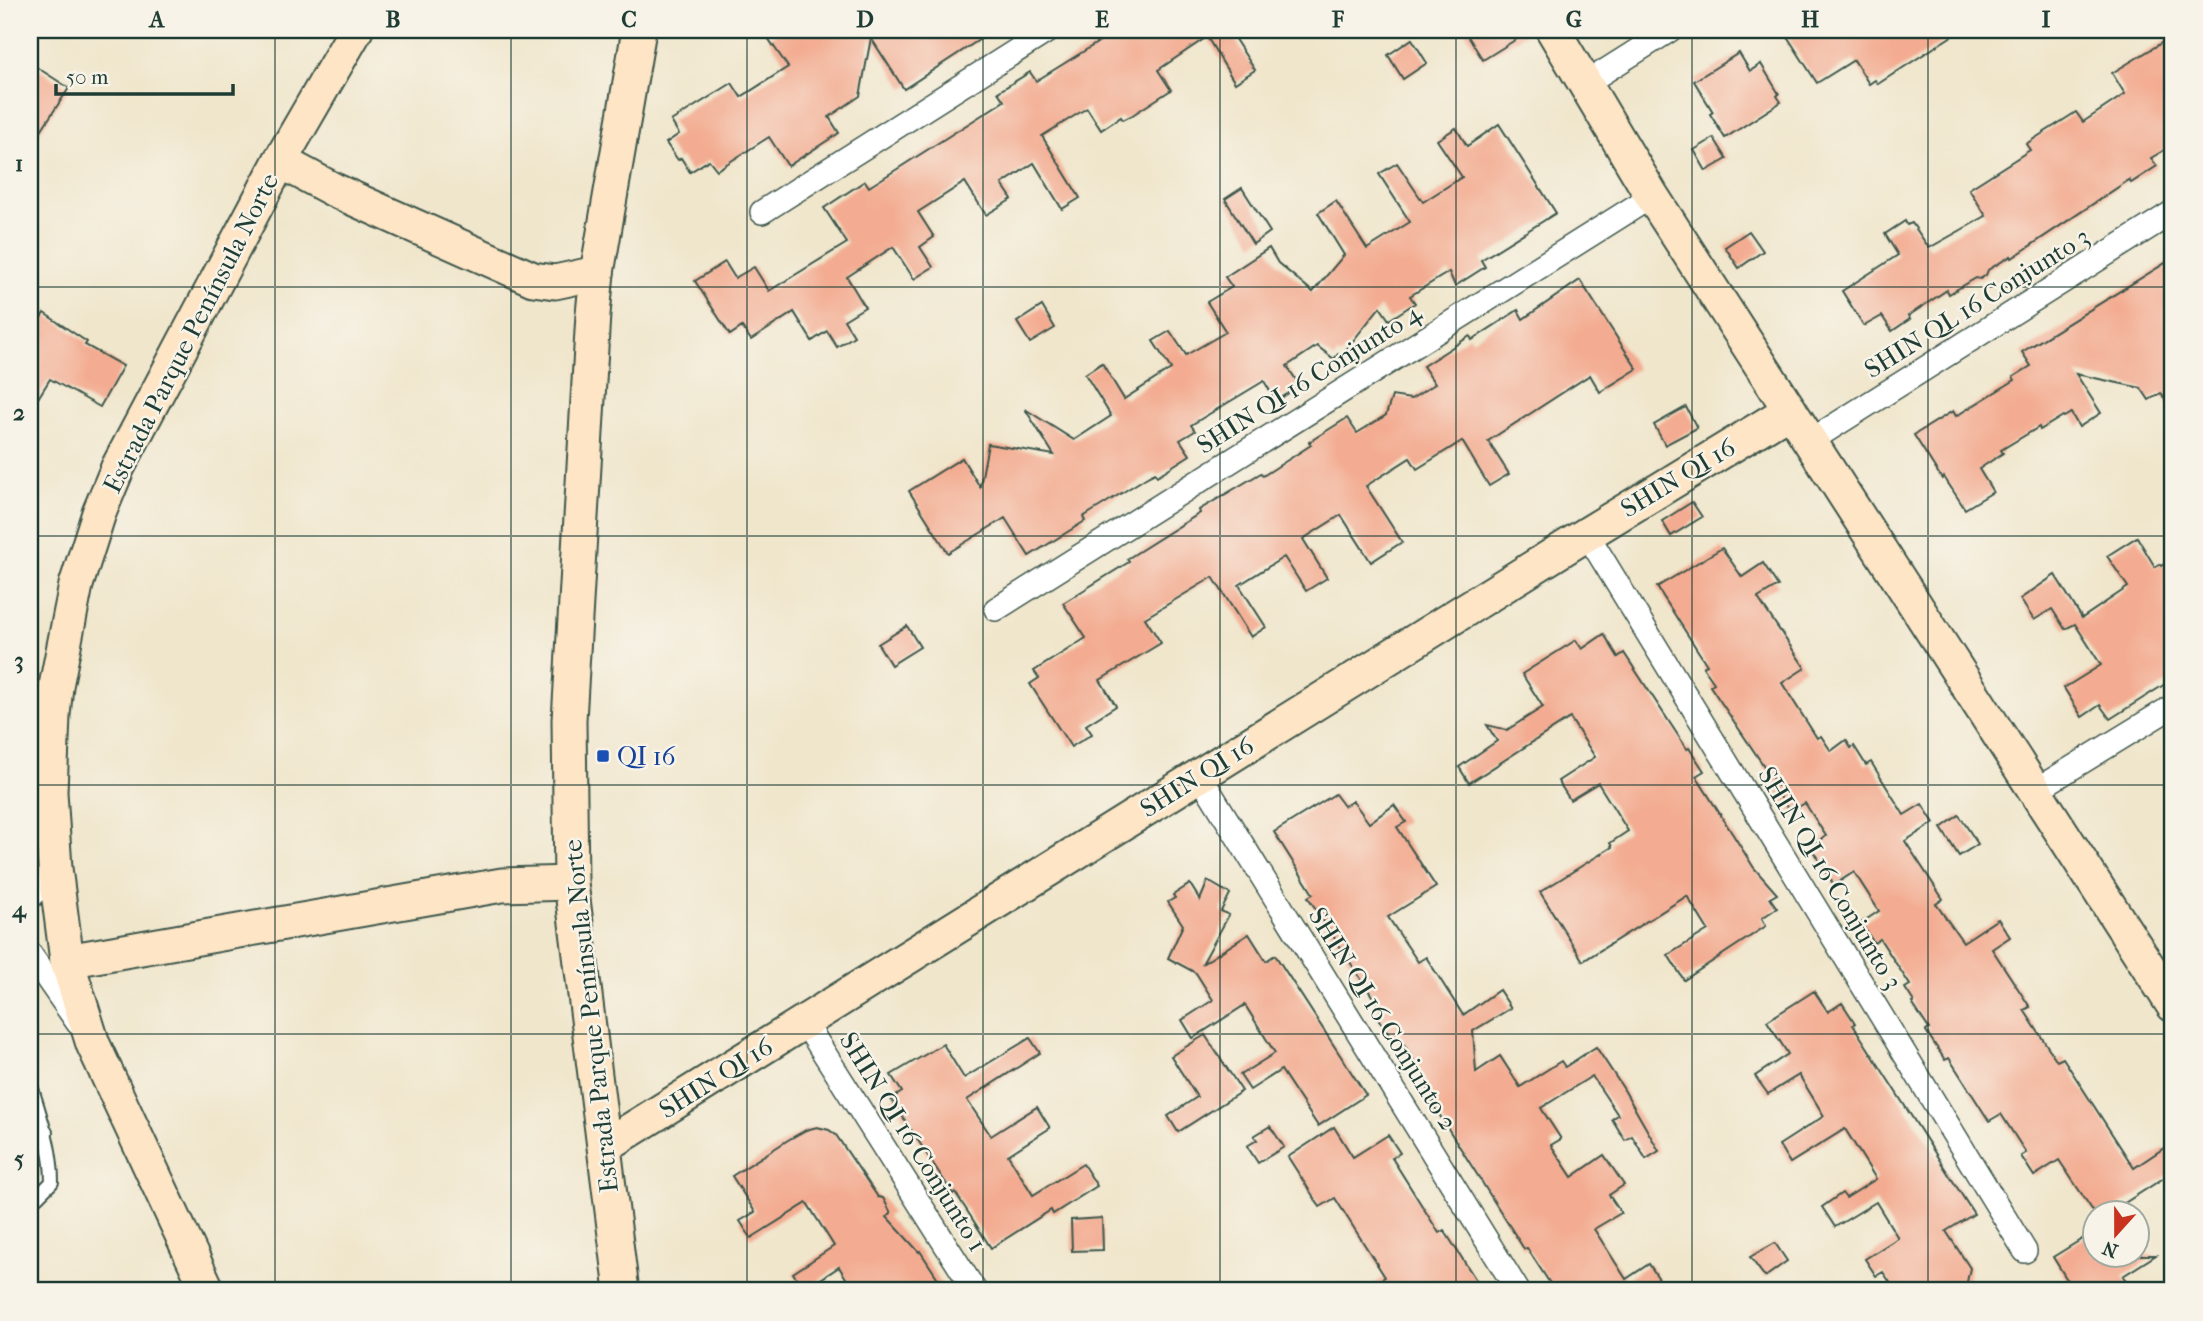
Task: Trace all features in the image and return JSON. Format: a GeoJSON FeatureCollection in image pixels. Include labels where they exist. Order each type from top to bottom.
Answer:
{"type":"FeatureCollection","features":[{"type":"Feature","properties":{"kind":"main road","name":"Estrada Parque Península Norte"},"geometry":{"type":"LineString","coordinates":[[208,1291],[93,1044],[67,961],[54,868],[50,792],[53,715],[76,585],[99,513],[131,440],[280,161],[356,30]]}},
{"type":"Feature","properties":{"kind":"main road","name":"Estrada Parque Península Norte"},"geometry":{"type":"LineString","coordinates":[[622,1291],[571,883],[569,720],[597,273],[639,30]]}},
{"type":"Feature","properties":{"kind":"main road"},"geometry":{"type":"LineString","coordinates":[[1553,30],[1652,196],[2173,1005]]}},
{"type":"Feature","properties":{"kind":"main road"},"geometry":{"type":"LineString","coordinates":[[280,161],[334,190],[533,279],[555,282],[597,273]]}},
{"type":"Feature","properties":{"kind":"main road","name":"SHIN QI 16"},"geometry":{"type":"LineString","coordinates":[[604,1146],[1790,410]]}},
{"type":"Feature","properties":{"kind":"main road"},"geometry":{"type":"LineString","coordinates":[[67,961],[502,885],[571,883]]}},
{"type":"Feature","properties":{"kind":"street"},"geometry":{"type":"LineString","coordinates":[[762,212],[1049,30]]}},
{"type":"Feature","properties":{"kind":"street"},"geometry":{"type":"LineString","coordinates":[[1586,83],[1670,30]]}},
{"type":"Feature","properties":{"kind":"street","name":"SHIN QI 16 Conjunto 4"},"geometry":{"type":"LineString","coordinates":[[996,609],[1652,196]]}},
{"type":"Feature","properties":{"kind":"street","name":"SHIN QL 16 Conjunto 3"},"geometry":{"type":"LineString","coordinates":[[1810,441],[2173,212]]}},
{"type":"Feature","properties":{"kind":"street","name":"SHIN QI 16 Conjunto 3"},"geometry":{"type":"LineString","coordinates":[[1587,534],[2025,1251]]}},
{"type":"Feature","properties":{"kind":"street"},"geometry":{"type":"LineString","coordinates":[[2036,790],[2173,706]]}},
{"type":"Feature","properties":{"kind":"street","name":"SHIN QI 16 Conjunto 2"},"geometry":{"type":"LineString","coordinates":[[1200,776],[1518,1291]]}},
{"type":"Feature","properties":{"kind":"street"},"geometry":{"type":"LineString","coordinates":[[30,898],[54,868]]}},
{"type":"Feature","properties":{"kind":"street"},"geometry":{"type":"LineString","coordinates":[[30,954],[93,1044]]}},
{"type":"Feature","properties":{"kind":"street","name":"SHIN QI 16 Conjunto 1"},"geometry":{"type":"LineString","coordinates":[[805,1023],[975,1291]]}},
{"type":"Feature","properties":{"kind":"lane"},"geometry":{"type":"LineString","coordinates":[[30,1082],[46,1132],[52,1163],[52,1182],[37,1197],[30,1199]]}},
{"type":"Feature","properties":{"kind":"lane"},"geometry":{"type":"LineString","coordinates":[[30,1136],[46,1132]]}},
{"type":"Feature","properties":{"kind":"building"},"geometry":{"type":"Polygon","coordinates":[[[781,30],[994,30],[904,89],[871,38],[860,96],[829,117],[839,133],[788,166],[769,137],[717,170],[709,160],[690,172],[666,143],[679,134],[671,121],[732,83],[741,97],[788,67],[768,38],[781,30]]]}},
{"type":"Feature","properties":{"kind":"building"},"geometry":{"type":"Polygon","coordinates":[[[1118,30],[1229,30],[1255,70],[1235,83],[1207,37],[1158,70],[1171,90],[1131,116],[1123,120],[1121,117],[1101,130],[1087,108],[1042,136],[1080,198],[1062,209],[1034,163],[1002,184],[1012,199],[986,215],[965,182],[918,212],[934,237],[920,247],[933,267],[914,279],[893,247],[847,277],[865,307],[844,320],[854,336],[837,347],[827,331],[812,341],[794,312],[751,340],[742,327],[730,335],[695,281],[725,262],[735,278],[754,267],[769,291],[847,243],[824,208],[865,181],[869,187],[1004,101],[998,92],[1030,72],[1036,81],[1118,30]]]}},
{"type":"Feature","properties":{"kind":"building"},"geometry":{"type":"Polygon","coordinates":[[[1464,30],[1531,30],[1483,60],[1464,30]]]}},
{"type":"Feature","properties":{"kind":"building"},"geometry":{"type":"Polygon","coordinates":[[[1783,30],[1961,30],[1878,84],[1875,80],[1869,84],[1854,60],[1817,83],[1783,30]]]}},
{"type":"Feature","properties":{"kind":"building"},"geometry":{"type":"Polygon","coordinates":[[[2173,36],[2173,145],[2151,158],[2157,166],[2131,183],[2129,180],[2012,258],[2011,256],[1988,270],[1980,279],[1976,278],[1949,294],[1947,290],[1908,316],[1910,319],[1892,331],[1882,316],[1864,326],[1842,291],[1898,255],[1885,234],[1905,221],[1907,225],[1912,223],[1929,248],[1986,216],[1969,189],[2030,150],[2026,144],[2076,112],[2083,122],[2125,94],[2112,73],[2173,36]]]}},
{"type":"Feature","properties":{"kind":"building"},"geometry":{"type":"Polygon","coordinates":[[[1412,39],[1427,63],[1403,79],[1388,55],[1412,39]]]}},
{"type":"Feature","properties":{"kind":"building"},"geometry":{"type":"Polygon","coordinates":[[[1739,53],[1750,71],[1761,64],[1781,102],[1725,138],[1694,81],[1739,53]]]}},
{"type":"Feature","properties":{"kind":"building"},"geometry":{"type":"Polygon","coordinates":[[[30,63],[69,88],[30,147],[30,63]]]}},
{"type":"Feature","properties":{"kind":"building"},"geometry":{"type":"Polygon","coordinates":[[[1499,124],[1556,213],[1481,260],[1485,267],[1455,286],[1449,272],[1410,296],[1415,303],[1389,320],[1380,307],[1341,356],[1338,354],[1334,359],[1317,346],[1287,366],[1300,386],[1276,401],[1264,381],[1191,425],[1195,431],[1180,440],[1190,455],[1157,476],[1155,473],[1149,476],[1083,517],[1085,521],[1029,556],[1005,518],[948,553],[909,491],[962,458],[980,487],[988,444],[1054,455],[1025,409],[1074,440],[1111,416],[1085,374],[1102,363],[1124,399],[1171,369],[1153,341],[1170,331],[1186,355],[1226,332],[1207,302],[1232,287],[1225,277],[1269,248],[1278,263],[1313,292],[1344,255],[1318,213],[1336,201],[1367,249],[1410,222],[1379,174],[1397,163],[1423,202],[1462,177],[1437,140],[1456,128],[1467,146],[1499,124]]]}},
{"type":"Feature","properties":{"kind":"building"},"geometry":{"type":"Polygon","coordinates":[[[1714,138],[1727,159],[1706,171],[1694,150],[1714,138]]]}},
{"type":"Feature","properties":{"kind":"building"},"geometry":{"type":"Polygon","coordinates":[[[1242,188],[1270,232],[1253,244],[1225,199],[1242,188]]]}},
{"type":"Feature","properties":{"kind":"building"},"geometry":{"type":"Polygon","coordinates":[[[1749,231],[1763,251],[1739,268],[1725,247],[1749,231]]]}},
{"type":"Feature","properties":{"kind":"building"},"geometry":{"type":"Polygon","coordinates":[[[2167,262],[2173,272],[2173,412],[2161,393],[2149,400],[2141,388],[2076,374],[2101,413],[2079,427],[2071,413],[2040,430],[2039,427],[2001,450],[2003,453],[1979,469],[1993,492],[1965,509],[1914,435],[1953,411],[1956,416],[2015,380],[2013,377],[2031,366],[2022,352],[2167,262]]]}},
{"type":"Feature","properties":{"kind":"building"},"geometry":{"type":"Polygon","coordinates":[[[1580,280],[1637,369],[1600,392],[1590,375],[1488,441],[1509,474],[1489,486],[1462,441],[1417,469],[1410,458],[1366,486],[1402,542],[1371,562],[1341,515],[1303,539],[1327,578],[1306,591],[1284,557],[1239,585],[1266,627],[1251,637],[1213,577],[1145,618],[1161,643],[1100,680],[1116,706],[1086,725],[1092,734],[1071,747],[1030,684],[1039,678],[1034,671],[1086,638],[1063,603],[1129,562],[1127,559],[1200,513],[1199,510],[1261,473],[1263,476],[1347,418],[1357,433],[1386,415],[1392,396],[1411,399],[1435,384],[1423,366],[1470,336],[1472,340],[1518,310],[1523,319],[1580,280]]]}},
{"type":"Feature","properties":{"kind":"building"},"geometry":{"type":"Polygon","coordinates":[[[1042,306],[1055,328],[1030,343],[1017,322],[1042,306]]]}},
{"type":"Feature","properties":{"kind":"building"},"geometry":{"type":"Polygon","coordinates":[[[44,313],[87,342],[85,345],[123,366],[100,407],[50,379],[30,411],[30,334],[44,313]]]}},
{"type":"Feature","properties":{"kind":"building"},"geometry":{"type":"Polygon","coordinates":[[[1686,407],[1697,428],[1665,445],[1654,425],[1686,407]]]}},
{"type":"Feature","properties":{"kind":"building"},"geometry":{"type":"Polygon","coordinates":[[[1692,502],[1702,517],[1671,536],[1662,521],[1692,502]]]}},
{"type":"Feature","properties":{"kind":"building"},"geometry":{"type":"Polygon","coordinates":[[[2137,537],[2155,567],[2173,559],[2173,679],[2110,719],[2100,705],[2082,717],[2064,688],[2101,665],[2075,624],[2065,629],[2052,609],[2034,620],[2020,599],[2055,575],[2082,618],[2128,587],[2107,556],[2137,537]]]}},
{"type":"Feature","properties":{"kind":"building"},"geometry":{"type":"Polygon","coordinates":[[[1722,548],[1742,577],[1763,563],[1778,586],[1758,598],[1805,668],[1782,683],[1817,738],[1821,736],[1831,751],[1846,740],[1851,748],[1854,746],[1866,765],[1871,762],[1904,815],[1922,804],[1934,823],[1905,841],[1943,899],[1936,904],[1963,942],[1998,919],[2010,937],[1992,949],[2030,1007],[2024,1010],[2057,1061],[2063,1058],[2134,1168],[2164,1148],[2173,1163],[2173,1172],[2132,1198],[2084,1198],[2059,1160],[2034,1176],[2021,1156],[2026,1153],[2001,1114],[1989,1121],[1949,1058],[1945,1060],[1926,1031],[1929,1029],[1905,988],[1910,985],[1880,939],[1874,943],[1861,923],[1879,911],[1854,872],[1834,885],[1810,846],[1826,836],[1805,803],[1790,812],[1771,783],[1774,781],[1710,686],[1714,683],[1703,667],[1707,665],[1657,587],[1722,548]]]}},
{"type":"Feature","properties":{"kind":"building"},"geometry":{"type":"Polygon","coordinates":[[[907,626],[920,647],[891,665],[878,644],[907,626]]]}},
{"type":"Feature","properties":{"kind":"building"},"geometry":{"type":"Polygon","coordinates":[[[1604,634],[1618,657],[1624,653],[1687,749],[1689,748],[1704,771],[1696,776],[1754,868],[1777,894],[1770,898],[1777,908],[1762,918],[1766,926],[1684,980],[1668,955],[1708,930],[1687,896],[1583,961],[1540,892],[1612,847],[1610,843],[1628,831],[1598,783],[1570,800],[1558,781],[1595,757],[1570,718],[1469,783],[1459,767],[1497,741],[1487,725],[1507,730],[1543,707],[1522,674],[1576,640],[1582,649],[1604,634]]]}},
{"type":"Feature","properties":{"kind":"building"},"geometry":{"type":"Polygon","coordinates":[[[1335,794],[1344,806],[1353,801],[1369,823],[1394,805],[1406,822],[1397,827],[1436,887],[1388,917],[1418,962],[1426,957],[1463,1015],[1499,990],[1511,1008],[1473,1031],[1476,1072],[1500,1056],[1520,1087],[1561,1061],[1565,1067],[1596,1047],[1659,1151],[1646,1159],[1632,1136],[1625,1140],[1612,1119],[1618,1115],[1592,1076],[1541,1108],[1561,1139],[1551,1145],[1572,1177],[1604,1155],[1624,1185],[1609,1195],[1621,1213],[1594,1229],[1626,1279],[1649,1264],[1667,1291],[1555,1291],[1527,1248],[1524,1249],[1432,1103],[1435,1101],[1425,1085],[1428,1083],[1398,1035],[1392,1039],[1377,1017],[1383,1013],[1308,897],[1313,894],[1274,832],[1335,794]]]}},
{"type":"Feature","properties":{"kind":"building"},"geometry":{"type":"Polygon","coordinates":[[[1959,815],[1978,844],[1959,856],[1941,828],[1959,815]]]}},
{"type":"Feature","properties":{"kind":"building"},"geometry":{"type":"Polygon","coordinates":[[[1208,881],[1230,894],[1221,911],[1229,915],[1202,964],[1249,934],[1266,961],[1275,955],[1366,1095],[1318,1126],[1281,1070],[1250,1090],[1240,1075],[1275,1053],[1245,1005],[1193,1038],[1182,1020],[1213,1000],[1196,973],[1168,958],[1183,925],[1168,902],[1175,898],[1173,895],[1190,884],[1200,900],[1208,881]]]}},
{"type":"Feature","properties":{"kind":"building"},"geometry":{"type":"Polygon","coordinates":[[[1814,991],[1828,1012],[1842,1003],[1855,1023],[1853,1025],[1974,1214],[1946,1231],[1970,1268],[1965,1291],[1896,1291],[1883,1272],[1876,1276],[1865,1259],[1898,1238],[1876,1202],[1835,1227],[1822,1207],[1842,1193],[1846,1198],[1876,1179],[1845,1129],[1790,1163],[1779,1145],[1824,1116],[1799,1075],[1768,1094],[1755,1076],[1788,1054],[1767,1021],[1814,991]]]}},
{"type":"Feature","properties":{"kind":"building"},"geometry":{"type":"Polygon","coordinates":[[[1205,1035],[1242,1091],[1178,1132],[1168,1116],[1197,1097],[1171,1056],[1205,1035]]]}},
{"type":"Feature","properties":{"kind":"building"},"geometry":{"type":"Polygon","coordinates":[[[1030,1038],[1040,1053],[967,1100],[991,1136],[1037,1107],[1050,1128],[1008,1155],[1033,1195],[1083,1164],[1097,1186],[1053,1214],[1051,1210],[991,1248],[891,1099],[902,1092],[891,1075],[943,1044],[964,1078],[1030,1038]]]}},
{"type":"Feature","properties":{"kind":"building"},"geometry":{"type":"Polygon","coordinates":[[[1270,1126],[1284,1147],[1258,1163],[1247,1146],[1257,1140],[1254,1136],[1270,1126]]]}},
{"type":"Feature","properties":{"kind":"building"},"geometry":{"type":"Polygon","coordinates":[[[817,1127],[836,1135],[878,1197],[883,1198],[891,1213],[887,1217],[920,1251],[946,1291],[854,1291],[839,1267],[804,1290],[793,1273],[834,1246],[807,1203],[751,1238],[740,1221],[755,1212],[732,1176],[788,1140],[817,1127]]]}},
{"type":"Feature","properties":{"kind":"building"},"geometry":{"type":"Polygon","coordinates":[[[1334,1127],[1353,1157],[1388,1135],[1400,1153],[1392,1158],[1439,1233],[1444,1230],[1483,1291],[1362,1291],[1385,1277],[1335,1198],[1320,1207],[1288,1157],[1334,1127]]]}},
{"type":"Feature","properties":{"kind":"building"},"geometry":{"type":"Polygon","coordinates":[[[1102,1218],[1103,1250],[1072,1251],[1071,1220],[1102,1218]]]}},
{"type":"Feature","properties":{"kind":"building"},"geometry":{"type":"Polygon","coordinates":[[[2080,1240],[2080,1268],[2136,1268],[2123,1276],[2133,1291],[2074,1291],[2053,1257],[2080,1240]]]}},
{"type":"Feature","properties":{"kind":"building"},"geometry":{"type":"Polygon","coordinates":[[[1775,1243],[1787,1261],[1765,1277],[1750,1257],[1775,1243]]]}},
{"type":"Feature","properties":{"kind":"place","name":"QI 16"},"geometry":{"type":"Point","coordinates":[603,756]}}]}
